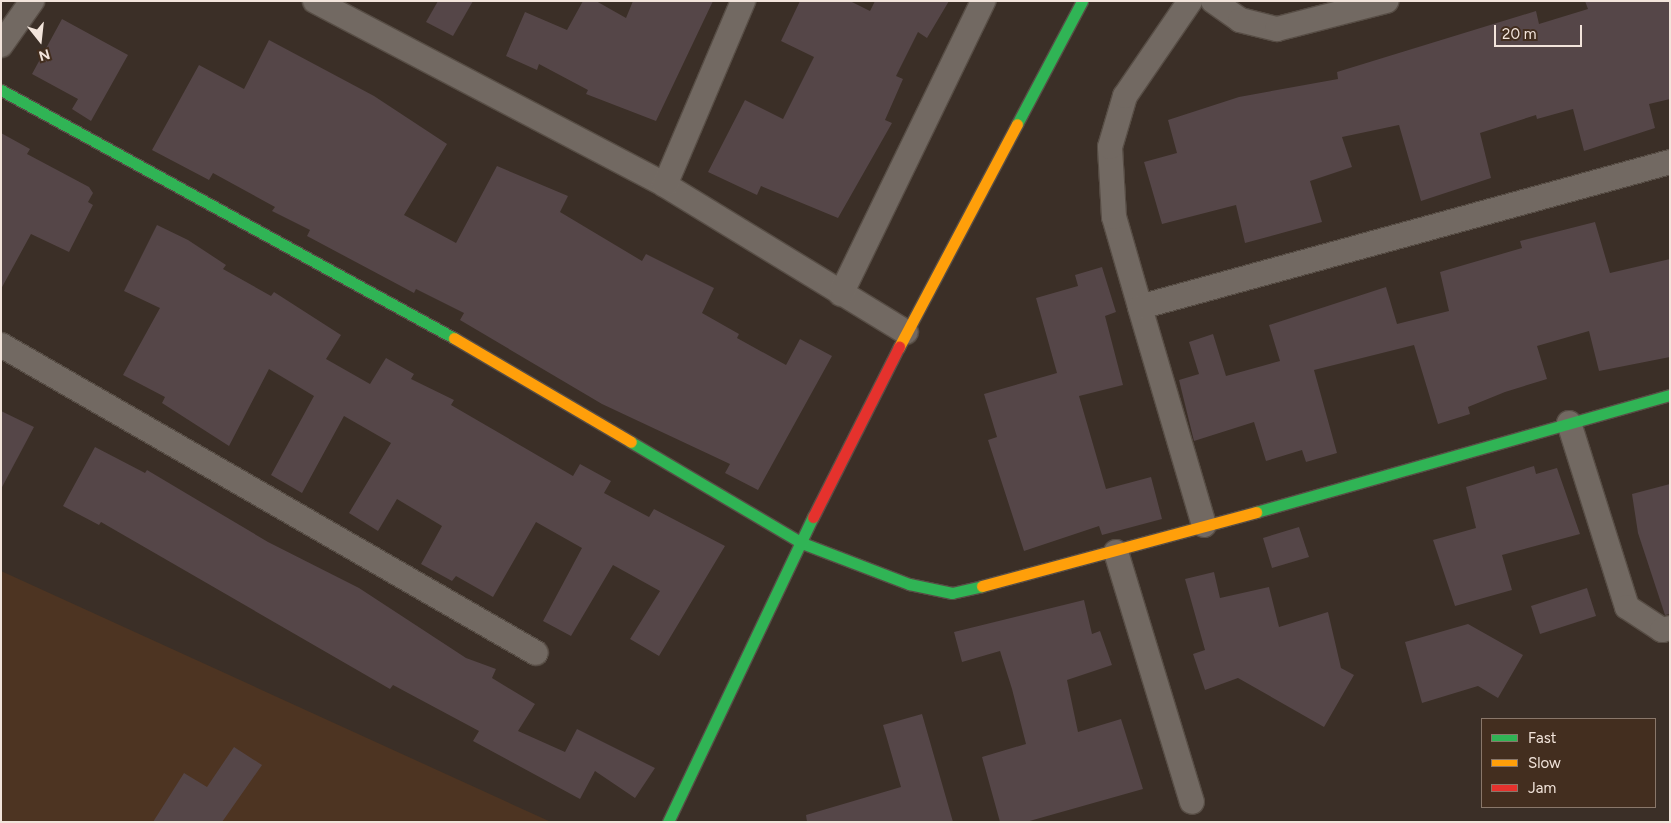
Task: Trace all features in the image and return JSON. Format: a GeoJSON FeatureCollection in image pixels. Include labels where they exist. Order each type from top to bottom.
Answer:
{"type":"FeatureCollection","features":[{"type":"Feature","properties":{"kind":"street"},"geometry":{"type":"LineString","coordinates":[[1,45],[32,1]]}},
{"type":"Feature","properties":{"kind":"street"},"geometry":{"type":"LineString","coordinates":[[315,1],[665,185],[906,332]]}},
{"type":"Feature","properties":{"kind":"street"},"geometry":{"type":"LineString","coordinates":[[665,185],[743,1]]}},
{"type":"Feature","properties":{"kind":"street"},"geometry":{"type":"LineString","coordinates":[[841,294],[983,1]]}},
{"type":"Feature","properties":{"kind":"street"},"geometry":{"type":"LineString","coordinates":[[668,822],[906,332],[1082,1]]}},
{"type":"Feature","properties":{"kind":"street"},"geometry":{"type":"LineString","coordinates":[[1190,1],[1125,96],[1110,147],[1114,217],[1204,525]]}},
{"type":"Feature","properties":{"kind":"street"},"geometry":{"type":"LineString","coordinates":[[1213,1],[1240,20],[1277,30],[1386,1]]}},
{"type":"Feature","properties":{"kind":"street"},"geometry":{"type":"LineString","coordinates":[[1,90],[412,313],[802,543],[909,584],[952,593],[1116,552],[1204,525],[1670,395]]}},
{"type":"Feature","properties":{"kind":"street"},"geometry":{"type":"LineString","coordinates":[[1140,307],[1670,162]]}},
{"type":"Feature","properties":{"kind":"street"},"geometry":{"type":"LineString","coordinates":[[1,344],[536,653]]}},
{"type":"Feature","properties":{"kind":"street"},"geometry":{"type":"LineString","coordinates":[[1569,423],[1627,607],[1662,630],[1670,628]]}},
{"type":"Feature","properties":{"kind":"street"},"geometry":{"type":"LineString","coordinates":[[1116,552],[1192,802]]}},
{"type":"Feature","properties":{"kind":"shaded area"},"geometry":{"type":"Polygon","coordinates":[[[1,571],[551,822],[1,822],[1,571]]]}},
{"type":"Feature","properties":{"kind":"building"},"geometry":{"type":"Polygon","coordinates":[[[438,1],[473,1],[453,36],[426,22],[438,1]]]}},
{"type":"Feature","properties":{"kind":"building"},"geometry":{"type":"Polygon","coordinates":[[[583,1],[596,1],[626,18],[633,1],[713,1],[656,121],[586,94],[588,90],[539,64],[537,70],[506,56],[525,12],[567,30],[583,1]]]}},
{"type":"Feature","properties":{"kind":"building"},"geometry":{"type":"Polygon","coordinates":[[[800,1],[850,1],[870,11],[875,1],[949,1],[927,38],[918,32],[896,76],[903,79],[885,120],[892,123],[838,218],[761,186],[757,195],[708,172],[745,100],[783,119],[814,57],[781,41],[800,1]]]}},
{"type":"Feature","properties":{"kind":"building"},"geometry":{"type":"Polygon","coordinates":[[[1585,1],[1670,1],[1670,99],[1649,104],[1655,128],[1584,151],[1573,109],[1537,119],[1536,115],[1480,133],[1491,178],[1421,201],[1399,125],[1342,137],[1352,167],[1310,181],[1322,222],[1245,243],[1236,205],[1162,224],[1144,162],[1177,153],[1168,120],[1239,97],[1338,79],[1337,72],[1536,11],[1539,24],[1588,9],[1585,1]]]}},
{"type":"Feature","properties":{"kind":"building"},"geometry":{"type":"Polygon","coordinates":[[[62,19],[128,55],[91,121],[72,109],[78,99],[32,74],[62,19]]]}},
{"type":"Feature","properties":{"kind":"building"},"geometry":{"type":"Polygon","coordinates":[[[269,40],[374,96],[447,144],[404,215],[456,243],[497,166],[568,196],[560,212],[642,261],[646,254],[714,288],[702,313],[739,334],[737,338],[786,365],[800,339],[832,356],[758,490],[725,473],[730,464],[602,404],[460,320],[464,313],[416,289],[414,293],[307,236],[310,230],[272,211],[275,207],[213,173],[209,180],[152,150],[199,65],[244,89],[269,40]]]}},
{"type":"Feature","properties":{"kind":"building"},"geometry":{"type":"Polygon","coordinates":[[[1,133],[30,149],[27,154],[89,187],[93,193],[88,202],[93,205],[69,252],[31,234],[1,289],[1,133]]]}},
{"type":"Feature","properties":{"kind":"building"},"geometry":{"type":"Polygon","coordinates":[[[1595,222],[1610,273],[1670,259],[1670,357],[1599,371],[1589,331],[1537,346],[1547,379],[1505,392],[1468,407],[1470,414],[1438,424],[1414,345],[1314,370],[1337,453],[1306,462],[1302,450],[1266,461],[1254,422],[1194,441],[1179,380],[1199,374],[1189,342],[1213,334],[1226,376],[1280,361],[1269,325],[1386,287],[1397,324],[1449,311],[1440,272],[1522,248],[1520,241],[1595,222]]]}},
{"type":"Feature","properties":{"kind":"building"},"geometry":{"type":"Polygon","coordinates":[[[157,225],[188,240],[226,265],[223,269],[271,296],[274,292],[341,335],[326,359],[370,384],[386,358],[414,374],[411,379],[454,400],[451,405],[573,476],[580,464],[611,481],[604,493],[649,517],[654,509],[725,546],[659,656],[630,639],[660,591],[613,565],[571,636],[543,621],[582,548],[536,522],[493,597],[456,576],[452,581],[421,564],[442,526],[397,499],[378,531],[349,513],[391,443],[344,416],[302,493],[271,475],[314,396],[269,369],[229,446],[162,403],[165,397],[123,375],[160,308],[124,291],[157,225]]]}},
{"type":"Feature","properties":{"kind":"building"},"geometry":{"type":"Polygon","coordinates":[[[1102,267],[1116,312],[1105,316],[1123,385],[1079,396],[1106,489],[1151,477],[1162,519],[1102,535],[1099,526],[1024,551],[988,440],[997,437],[984,394],[1057,373],[1036,298],[1078,286],[1075,275],[1102,267]]]}},
{"type":"Feature","properties":{"kind":"building"},"geometry":{"type":"Polygon","coordinates":[[[1,411],[34,427],[1,489],[1,411]]]}},
{"type":"Feature","properties":{"kind":"building"},"geometry":{"type":"Polygon","coordinates":[[[95,447],[145,473],[147,470],[268,542],[359,588],[466,658],[496,669],[492,678],[535,704],[518,731],[565,752],[577,729],[655,768],[635,798],[595,771],[580,799],[473,741],[479,731],[393,685],[390,689],[101,522],[99,525],[63,506],[95,447]]]}},
{"type":"Feature","properties":{"kind":"building"},"geometry":{"type":"Polygon","coordinates":[[[1534,466],[1536,474],[1557,468],[1580,534],[1502,555],[1512,590],[1455,606],[1433,540],[1476,528],[1466,487],[1534,466]]]}},
{"type":"Feature","properties":{"kind":"building"},"geometry":{"type":"Polygon","coordinates":[[[1670,484],[1670,614],[1665,615],[1638,533],[1632,494],[1670,484]]]}},
{"type":"Feature","properties":{"kind":"building"},"geometry":{"type":"Polygon","coordinates":[[[1299,527],[1309,557],[1272,568],[1263,538],[1299,527]]]}},
{"type":"Feature","properties":{"kind":"building"},"geometry":{"type":"Polygon","coordinates":[[[1214,572],[1220,598],[1269,587],[1279,627],[1328,612],[1341,668],[1354,675],[1324,727],[1238,678],[1205,690],[1193,654],[1205,650],[1185,579],[1214,572]]]}},
{"type":"Feature","properties":{"kind":"building"},"geometry":{"type":"Polygon","coordinates":[[[1587,588],[1596,616],[1540,634],[1531,606],[1587,588]]]}},
{"type":"Feature","properties":{"kind":"building"},"geometry":{"type":"Polygon","coordinates":[[[1084,600],[1092,634],[1100,631],[1112,665],[1067,680],[1078,732],[1121,719],[1143,789],[1026,822],[1000,822],[982,757],[1026,744],[1000,651],[962,662],[954,632],[1084,600]]]}},
{"type":"Feature","properties":{"kind":"building"},"geometry":{"type":"Polygon","coordinates":[[[1468,624],[1523,655],[1498,698],[1478,686],[1422,703],[1405,642],[1468,624]]]}},
{"type":"Feature","properties":{"kind":"building"},"geometry":{"type":"Polygon","coordinates":[[[922,714],[953,822],[807,822],[806,815],[901,787],[883,725],[922,714]]]}},
{"type":"Feature","properties":{"kind":"building"},"geometry":{"type":"Polygon","coordinates":[[[234,747],[262,765],[222,822],[153,822],[184,773],[207,787],[234,747]]]}},
{"type":"Feature","properties":{"kind":"traffic: fast"},"geometry":{"type":"LineString","coordinates":[[1017,124],[1082,1]]}},
{"type":"Feature","properties":{"kind":"traffic: fast"},"geometry":{"type":"LineString","coordinates":[[1,90],[454,338]]}},
{"type":"Feature","properties":{"kind":"traffic: fast"},"geometry":{"type":"LineString","coordinates":[[1256,512],[1670,395]]}},
{"type":"Feature","properties":{"kind":"traffic: fast"},"geometry":{"type":"LineString","coordinates":[[631,442],[802,543],[909,584],[952,593],[982,586]]}},
{"type":"Feature","properties":{"kind":"traffic: fast"},"geometry":{"type":"LineString","coordinates":[[668,822],[813,517]]}},
{"type":"Feature","properties":{"kind":"traffic: slow"},"geometry":{"type":"LineString","coordinates":[[899,347],[1017,124]]}},
{"type":"Feature","properties":{"kind":"traffic: slow"},"geometry":{"type":"LineString","coordinates":[[454,338],[631,442]]}},
{"type":"Feature","properties":{"kind":"traffic: slow"},"geometry":{"type":"LineString","coordinates":[[982,586],[1256,512]]}},
{"type":"Feature","properties":{"kind":"traffic: jam"},"geometry":{"type":"LineString","coordinates":[[813,517],[899,347]]}}]}
